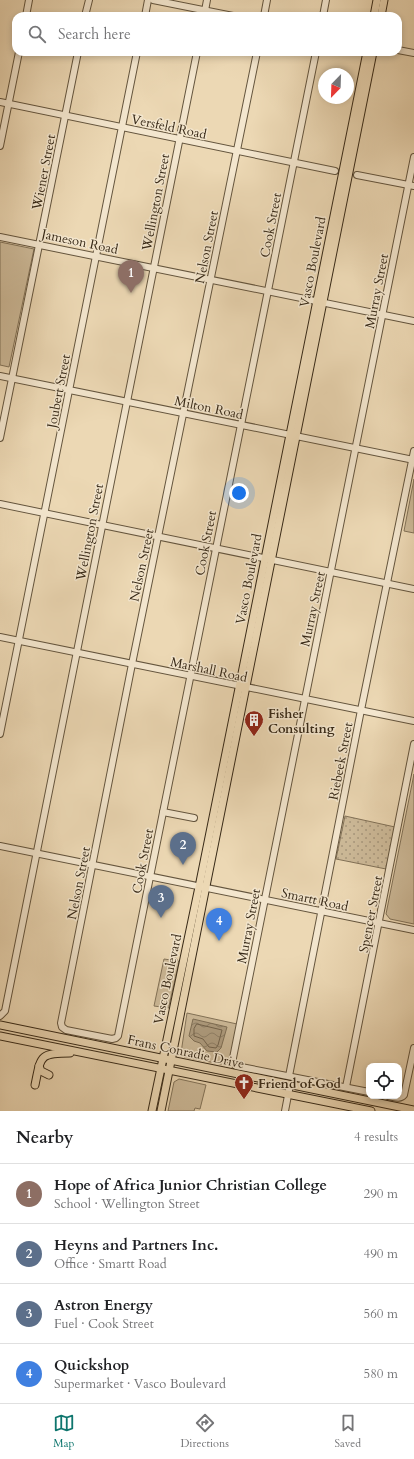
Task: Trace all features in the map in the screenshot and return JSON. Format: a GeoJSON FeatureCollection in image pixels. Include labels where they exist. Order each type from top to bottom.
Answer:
{"type":"FeatureCollection","features":[{"type":"Feature","properties":{"kind":"main road"},"geometry":{"type":"LineString","coordinates":[[375,12],[377,0]]}},
{"type":"Feature","properties":{"kind":"main road"},"geometry":{"type":"LineString","coordinates":[[382,12],[384,0]]}},
{"type":"Feature","properties":{"kind":"main road","name":"Vasco Boulevard"},"geometry":{"type":"LineString","coordinates":[[320,302],[366,56]]}},
{"type":"Feature","properties":{"kind":"main road","name":"Vasco Boulevard"},"geometry":{"type":"LineString","coordinates":[[161,1111],[202,887],[320,302],[373,56]]}},
{"type":"Feature","properties":{"kind":"main road","name":"Vasco Boulevard"},"geometry":{"type":"LineString","coordinates":[[152,1111],[162,1059],[202,887]]}},
{"type":"Feature","properties":{"kind":"main road","name":"Frans Conradie Drive"},"geometry":{"type":"LineString","coordinates":[[0,1025],[414,1110]]}},
{"type":"Feature","properties":{"kind":"main road","name":"Frans Conradie Drive"},"geometry":{"type":"LineString","coordinates":[[0,1036],[371,1111]]}},
{"type":"Feature","properties":{"kind":"main road"},"geometry":{"type":"LineString","coordinates":[[35,1085],[42,1059],[50,1054],[86,1054]]}},
{"type":"Feature","properties":{"kind":"main road"},"geometry":{"type":"LineString","coordinates":[[39,1066],[41,1071],[49,1075]]}},
{"type":"Feature","properties":{"kind":"street"},"geometry":{"type":"LineString","coordinates":[[27,12],[29,0]]}},
{"type":"Feature","properties":{"kind":"street"},"geometry":{"type":"LineString","coordinates":[[87,12],[89,0]]}},
{"type":"Feature","properties":{"kind":"street"},"geometry":{"type":"LineString","coordinates":[[146,12],[148,0]]}},
{"type":"Feature","properties":{"kind":"street"},"geometry":{"type":"LineString","coordinates":[[153,0],[201,12]]}},
{"type":"Feature","properties":{"kind":"street"},"geometry":{"type":"LineString","coordinates":[[205,12],[207,0]]}},
{"type":"Feature","properties":{"kind":"street"},"geometry":{"type":"LineString","coordinates":[[265,12],[267,0]]}},
{"type":"Feature","properties":{"kind":"street"},"geometry":{"type":"LineString","coordinates":[[324,12],[326,0]]}},
{"type":"Feature","properties":{"kind":"street"},"geometry":{"type":"LineString","coordinates":[[402,51],[414,53]]}},
{"type":"Feature","properties":{"kind":"street"},"geometry":{"type":"LineString","coordinates":[[0,146],[18,56]]}},
{"type":"Feature","properties":{"kind":"street","name":"Wiener Street"},"geometry":{"type":"LineString","coordinates":[[0,438],[77,56]]}},
{"type":"Feature","properties":{"kind":"street","name":"Joubert Street"},"geometry":{"type":"LineString","coordinates":[[0,734],[136,56]]}},
{"type":"Feature","properties":{"kind":"street","name":"Wellington Street"},"geometry":{"type":"LineString","coordinates":[[1,1015],[4,1010],[36,854],[196,56]]}},
{"type":"Feature","properties":{"kind":"street","name":"Nelson Street"},"geometry":{"type":"LineString","coordinates":[[116,1038],[112,1039],[66,1030],[61,1025],[132,664],[256,56]]}},
{"type":"Feature","properties":{"kind":"street","name":"Cook Street"},"geometry":{"type":"LineString","coordinates":[[116,1038],[118,1036],[315,56]]}},
{"type":"Feature","properties":{"kind":"street","name":"Versfeld Road"},"geometry":{"type":"LineString","coordinates":[[0,102],[335,171]]}},
{"type":"Feature","properties":{"kind":"street","name":"Murray Street"},"geometry":{"type":"LineString","coordinates":[[289,1076],[234,1064],[233,1058],[382,314],[411,186],[414,157]]}},
{"type":"Feature","properties":{"kind":"street"},"geometry":{"type":"LineString","coordinates":[[357,175],[411,186]]}},
{"type":"Feature","properties":{"kind":"street","name":"Jameson Road"},"geometry":{"type":"LineString","coordinates":[[0,237],[414,321]]}},
{"type":"Feature","properties":{"kind":"street","name":"Milton Road"},"geometry":{"type":"LineString","coordinates":[[0,376],[413,460]]}},
{"type":"Feature","properties":{"kind":"street","name":"Riebeek Street"},"geometry":{"type":"LineString","coordinates":[[289,1076],[414,451]]}},
{"type":"Feature","properties":{"kind":"street"},"geometry":{"type":"LineString","coordinates":[[0,504],[414,589]]}},
{"type":"Feature","properties":{"kind":"street","name":"Marshall Road"},"geometry":{"type":"LineString","coordinates":[[0,637],[414,721]]}},
{"type":"Feature","properties":{"kind":"street","name":"Spencer Street"},"geometry":{"type":"LineString","coordinates":[[346,1088],[414,744]]}},
{"type":"Feature","properties":{"kind":"street"},"geometry":{"type":"LineString","coordinates":[[163,812],[194,818]]}},
{"type":"Feature","properties":{"kind":"street","name":"Smartt Road"},"geometry":{"type":"LineString","coordinates":[[0,846],[414,930]]}},
{"type":"Feature","properties":{"kind":"street"},"geometry":{"type":"LineString","coordinates":[[402,1097],[405,1093],[414,1048]]}},
{"type":"Feature","properties":{"kind":"street"},"geometry":{"type":"LineString","coordinates":[[289,1076],[366,1091]]}},
{"type":"Feature","properties":{"kind":"street"},"geometry":{"type":"LineString","coordinates":[[285,1111],[290,1085]]}},
{"type":"Feature","properties":{"kind":"shaded area"},"geometry":{"type":"Polygon","coordinates":[[[0,242],[34,249],[9,367],[0,365],[0,242]]]}},
{"type":"Feature","properties":{"kind":"shaded area"},"geometry":{"type":"Polygon","coordinates":[[[414,479],[414,533],[404,531],[414,479]]]}},
{"type":"Feature","properties":{"kind":"shaded area"},"geometry":{"type":"Polygon","coordinates":[[[414,774],[414,924],[390,919],[386,914],[414,774]]]}},
{"type":"Feature","properties":{"kind":"shaded area"},"geometry":{"type":"Polygon","coordinates":[[[345,816],[395,827],[386,869],[336,859],[345,816]]]}},
{"type":"Feature","properties":{"kind":"shaded area"},"geometry":{"type":"Polygon","coordinates":[[[172,953],[179,962],[169,1008],[154,1006],[164,959],[171,960],[172,953]]]}},
{"type":"Feature","properties":{"kind":"shaded area"},"geometry":{"type":"Polygon","coordinates":[[[187,1013],[237,1024],[230,1059],[226,1065],[184,1057],[181,1053],[187,1013]]]}},
{"type":"Feature","properties":{"kind":"shaded area"},"geometry":{"type":"Polygon","coordinates":[[[179,1079],[206,1085],[200,1109],[195,1108],[194,1111],[168,1111],[174,1082],[179,1079]]]}},
{"type":"Feature","properties":{"kind":"water"},"geometry":{"type":"Polygon","coordinates":[[[193,1019],[227,1027],[221,1048],[217,1052],[207,1051],[200,1043],[194,1041],[189,1036],[193,1019]]]}},
{"type":"Feature","properties":{"kind":"place","name":"Hope of Africa Junior Christian College"},"geometry":{"type":"Point","coordinates":[131,293]}},
{"type":"Feature","properties":{"kind":"place","name":"Fisher Consulting"},"geometry":{"type":"Point","coordinates":[254,737]}},
{"type":"Feature","properties":{"kind":"place","name":"Heyns and Partners Inc."},"geometry":{"type":"Point","coordinates":[183,865]}},
{"type":"Feature","properties":{"kind":"place","name":"Astron Energy"},"geometry":{"type":"Point","coordinates":[161,918]}},
{"type":"Feature","properties":{"kind":"place","name":"Quickshop"},"geometry":{"type":"Point","coordinates":[219,941]}},
{"type":"Feature","properties":{"kind":"place","name":"Friend of God"},"geometry":{"type":"Point","coordinates":[244,1100]}}]}
